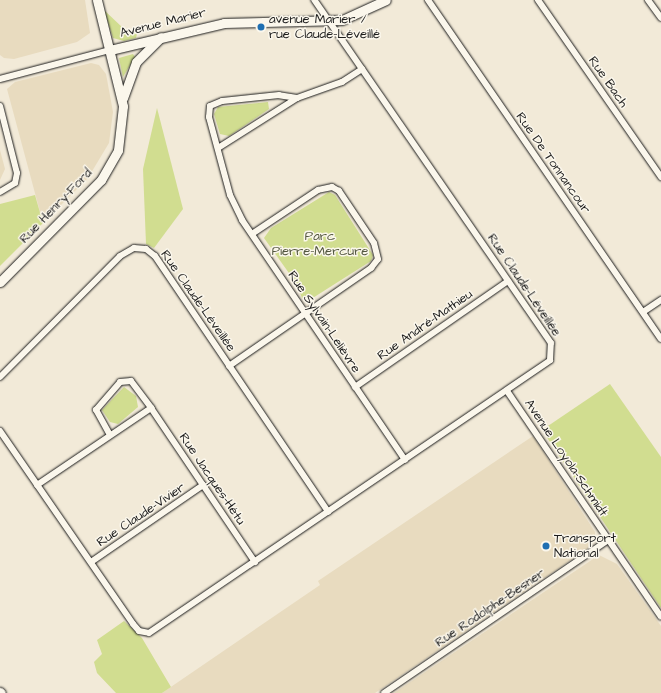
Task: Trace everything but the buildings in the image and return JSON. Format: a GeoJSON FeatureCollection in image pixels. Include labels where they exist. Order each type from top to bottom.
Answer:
{"type":"FeatureCollection","features":[{"type":"Feature","properties":{"kind":"street","name":"Rue Henry-Ford"},"geometry":{"type":"LineString","coordinates":[[0,282],[105,174],[121,138],[122,99],[96,0]]}},
{"type":"Feature","properties":{"kind":"street","name":"Rue Claude-Léveillée"},"geometry":{"type":"LineString","coordinates":[[0,431],[133,624],[146,633],[156,630],[404,460],[527,378],[550,360],[553,348],[314,0]]}},
{"type":"Feature","properties":{"kind":"street","name":"Avenue Marier"},"geometry":{"type":"LineString","coordinates":[[110,50],[162,36],[231,22],[330,22],[342,20],[386,0]]}},
{"type":"Feature","properties":{"kind":"street","name":"Rue De Tonnancour"},"geometry":{"type":"LineString","coordinates":[[428,0],[661,339]]}},
{"type":"Feature","properties":{"kind":"street","name":"Rue Bach"},"geometry":{"type":"LineString","coordinates":[[538,0],[661,177]]}},
{"type":"Feature","properties":{"kind":"street"},"geometry":{"type":"LineString","coordinates":[[648,0],[661,18]]}},
{"type":"Feature","properties":{"kind":"street"},"geometry":{"type":"LineString","coordinates":[[122,99],[136,62],[162,36]]}},
{"type":"Feature","properties":{"kind":"street"},"geometry":{"type":"LineString","coordinates":[[0,79],[110,50]]}},
{"type":"Feature","properties":{"kind":"street","name":"Rue Sylvain-Lelièvre"},"geometry":{"type":"LineString","coordinates":[[218,148],[297,98],[342,82],[362,69]]}},
{"type":"Feature","properties":{"kind":"street","name":"Rue Sylvain-Lelièvre"},"geometry":{"type":"LineString","coordinates":[[297,98],[279,95],[212,104],[209,113],[230,196],[252,234],[404,460]]}},
{"type":"Feature","properties":{"kind":"street"},"geometry":{"type":"LineString","coordinates":[[0,106],[17,173],[11,186],[0,192]]}},
{"type":"Feature","properties":{"kind":"street"},"geometry":{"type":"LineString","coordinates":[[229,366],[371,268],[378,259],[377,247],[336,189],[322,188],[252,234]]}},
{"type":"Feature","properties":{"kind":"street","name":"Rue Claude-Léveillée"},"geometry":{"type":"LineString","coordinates":[[0,377],[120,256],[138,248],[155,256],[328,512]]}},
{"type":"Feature","properties":{"kind":"street","name":"Rue André-Mathieu"},"geometry":{"type":"LineString","coordinates":[[354,387],[508,281]]}},
{"type":"Feature","properties":{"kind":"street"},"geometry":{"type":"LineString","coordinates":[[643,312],[661,300]]}},
{"type":"Feature","properties":{"kind":"street","name":"Rue Jacques-Hétu"},"geometry":{"type":"LineString","coordinates":[[110,435],[96,410],[120,382],[131,381],[151,408],[255,562]]}},
{"type":"Feature","properties":{"kind":"street","name":"Avenue Loyola-Schmidt"},"geometry":{"type":"LineString","coordinates":[[507,391],[661,617]]}},
{"type":"Feature","properties":{"kind":"street"},"geometry":{"type":"LineString","coordinates":[[37,485],[151,408]]}},
{"type":"Feature","properties":{"kind":"street","name":"Rue Claude-Vivier"},"geometry":{"type":"LineString","coordinates":[[90,562],[203,485]]}},
{"type":"Feature","properties":{"kind":"street","name":"Rue Rodolphe-Besner"},"geometry":{"type":"LineString","coordinates":[[384,693],[608,540]]}},
{"type":"Feature","properties":{"kind":"shaded area"},"geometry":{"type":"Polygon","coordinates":[[[0,0],[85,0],[90,33],[77,42],[14,59],[4,58],[0,55],[0,0]]]}},
{"type":"Feature","properties":{"kind":"shaded area"},"geometry":{"type":"Polygon","coordinates":[[[91,63],[99,65],[106,74],[113,112],[109,143],[88,178],[43,223],[7,89],[15,82],[91,63]]]}},
{"type":"Feature","properties":{"kind":"shaded area"},"geometry":{"type":"Polygon","coordinates":[[[0,150],[5,169],[0,180],[0,150]]]}},
{"type":"Feature","properties":{"kind":"shaded area"},"geometry":{"type":"Polygon","coordinates":[[[533,436],[595,532],[595,539],[587,549],[375,693],[162,693],[320,585],[318,581],[533,436]]]}},
{"type":"Feature","properties":{"kind":"shaded area"},"geometry":{"type":"Polygon","coordinates":[[[599,555],[617,564],[661,626],[661,693],[394,693],[599,555]]]}},
{"type":"Feature","properties":{"kind":"green space"},"geometry":{"type":"Polygon","coordinates":[[[104,10],[123,28],[137,34],[136,38],[124,41],[113,38],[104,10]]]}},
{"type":"Feature","properties":{"kind":"green space"},"geometry":{"type":"Polygon","coordinates":[[[133,54],[135,57],[123,77],[119,58],[133,54]]]}},
{"type":"Feature","properties":{"kind":"green space"},"geometry":{"type":"Polygon","coordinates":[[[268,102],[269,109],[229,136],[220,134],[214,114],[218,107],[268,102]]]}},
{"type":"Feature","properties":{"kind":"green space"},"geometry":{"type":"Polygon","coordinates":[[[157,108],[183,209],[154,248],[146,244],[143,169],[157,108]]]}},
{"type":"Feature","properties":{"kind":"green space","name":"Parc Pierre-Mercure"},"geometry":{"type":"Polygon","coordinates":[[[329,192],[335,195],[373,255],[371,261],[308,301],[302,298],[296,283],[264,238],[271,228],[329,192]]]}},
{"type":"Feature","properties":{"kind":"green space"},"geometry":{"type":"Polygon","coordinates":[[[35,195],[43,223],[0,266],[0,204],[35,195]]]}},
{"type":"Feature","properties":{"kind":"green space"},"geometry":{"type":"Polygon","coordinates":[[[610,384],[661,457],[661,608],[542,430],[610,384]]]}},
{"type":"Feature","properties":{"kind":"green space"},"geometry":{"type":"Polygon","coordinates":[[[124,387],[136,396],[138,407],[118,424],[110,422],[102,410],[124,387]]]}},
{"type":"Feature","properties":{"kind":"green space"},"geometry":{"type":"Polygon","coordinates":[[[124,621],[142,638],[171,687],[162,693],[116,693],[97,673],[94,662],[102,654],[97,640],[124,621]]]}},
{"type":"Feature","properties":{"kind":"place","name":"avenue Marier / rue Claude-Léveillé"},"geometry":{"type":"Point","coordinates":[261,27]}},
{"type":"Feature","properties":{"kind":"place","name":"Transport National"},"geometry":{"type":"Point","coordinates":[546,546]}}]}
